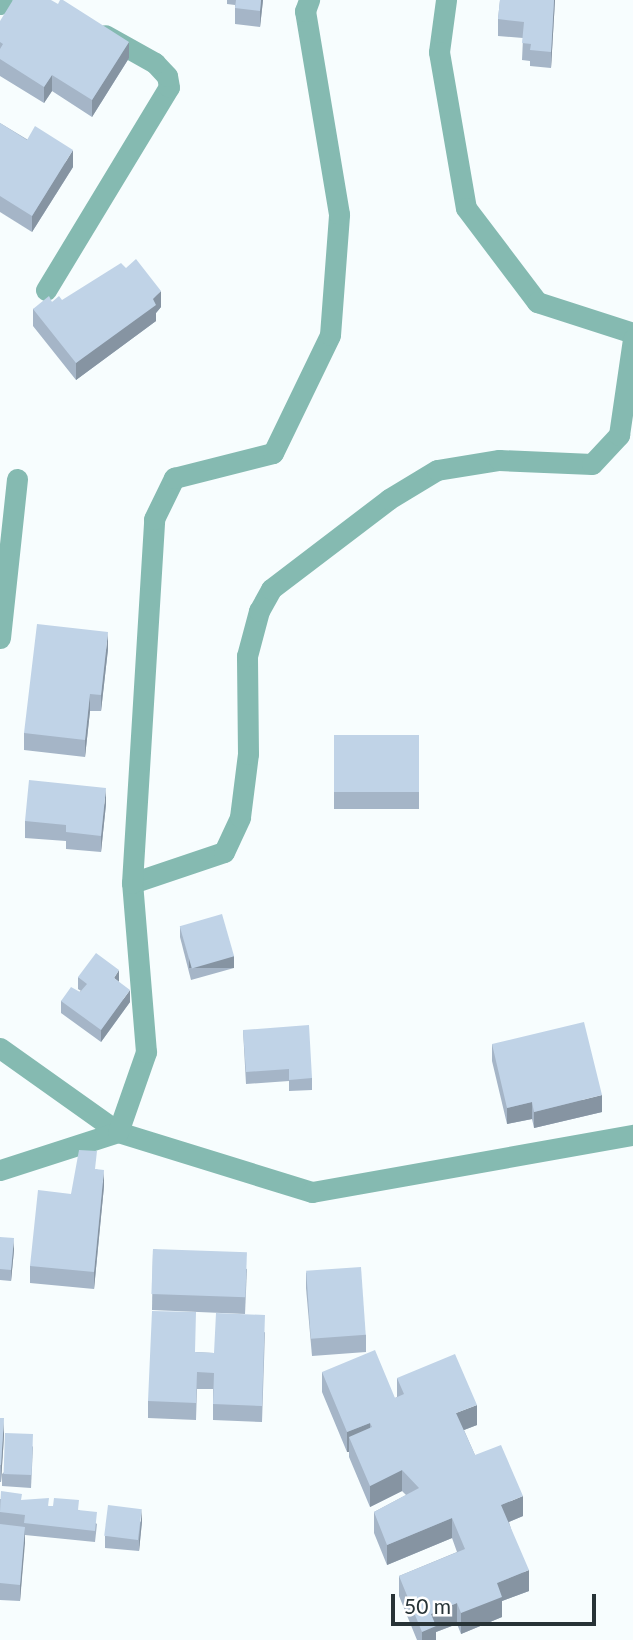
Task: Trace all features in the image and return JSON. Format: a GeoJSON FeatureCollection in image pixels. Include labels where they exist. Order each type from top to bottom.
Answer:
{"type":"FeatureCollection","features":[{"type":"Feature","properties":{"kind":"street"},"geometry":{"type":"LineString","coordinates":[[118,1132],[146,1052],[132,883],[154,519],[174,478],[273,453],[330,335],[339,214],[305,11],[309,0]]}},
{"type":"Feature","properties":{"kind":"street"},"geometry":{"type":"LineString","coordinates":[[132,883],[224,852],[240,817],[248,754],[247,656],[259,611],[271,589],[370,513],[437,470],[499,460],[592,464],[619,435],[633,336],[537,303],[466,208],[439,52],[446,0]]}},
{"type":"Feature","properties":{"kind":"street"},"geometry":{"type":"LineString","coordinates":[[46,290],[169,87],[167,76],[155,63],[86,24]]}},
{"type":"Feature","properties":{"kind":"street"},"geometry":{"type":"LineString","coordinates":[[0,638],[17,479]]}},
{"type":"Feature","properties":{"kind":"street"},"geometry":{"type":"LineString","coordinates":[[0,1048],[118,1132],[312,1192],[633,1135]]}},
{"type":"Feature","properties":{"kind":"street"},"geometry":{"type":"LineString","coordinates":[[0,1170],[118,1132]]}},
{"type":"Feature","properties":{"kind":"building"},"geometry":{"type":"Polygon","coordinates":[[[13,0],[51,0],[58,4],[63,0],[129,42],[92,100],[52,75],[44,87],[0,59],[3,44],[0,42],[0,21],[13,0]]]}},
{"type":"Feature","properties":{"kind":"building"},"geometry":{"type":"Polygon","coordinates":[[[236,0],[261,0],[260,11],[235,8],[236,0]]]}},
{"type":"Feature","properties":{"kind":"building"},"geometry":{"type":"Polygon","coordinates":[[[500,0],[554,0],[551,52],[530,50],[531,44],[522,43],[524,22],[498,19],[500,0]]]}},
{"type":"Feature","properties":{"kind":"building"},"geometry":{"type":"Polygon","coordinates":[[[0,123],[27,140],[35,126],[73,150],[32,216],[0,196],[0,123]]]}},
{"type":"Feature","properties":{"kind":"building"},"geometry":{"type":"Polygon","coordinates":[[[136,259],[161,291],[153,299],[156,305],[76,363],[33,309],[49,296],[52,302],[59,296],[62,300],[121,263],[126,268],[136,259]]]}},
{"type":"Feature","properties":{"kind":"building"},"geometry":{"type":"Polygon","coordinates":[[[37,624],[108,632],[101,695],[90,694],[85,740],[24,733],[37,624]]]}},
{"type":"Feature","properties":{"kind":"building"},"geometry":{"type":"Polygon","coordinates":[[[334,735],[419,735],[419,792],[334,792],[334,735]]]}},
{"type":"Feature","properties":{"kind":"building"},"geometry":{"type":"Polygon","coordinates":[[[29,780],[106,788],[101,836],[66,832],[66,825],[25,821],[29,780]]]}},
{"type":"Feature","properties":{"kind":"building"},"geometry":{"type":"Polygon","coordinates":[[[222,914],[234,956],[192,968],[180,926],[222,914]]]}},
{"type":"Feature","properties":{"kind":"building"},"geometry":{"type":"Polygon","coordinates":[[[96,953],[119,970],[114,978],[130,990],[101,1030],[61,1001],[71,987],[80,992],[87,984],[78,977],[96,953]]]}},
{"type":"Feature","properties":{"kind":"building"},"geometry":{"type":"Polygon","coordinates":[[[584,1022],[602,1095],[534,1112],[532,1102],[507,1108],[492,1044],[584,1022]]]}},
{"type":"Feature","properties":{"kind":"building"},"geometry":{"type":"Polygon","coordinates":[[[309,1025],[312,1078],[289,1080],[289,1069],[246,1072],[243,1030],[309,1025]]]}},
{"type":"Feature","properties":{"kind":"building"},"geometry":{"type":"Polygon","coordinates":[[[79,1150],[97,1151],[95,1169],[104,1170],[94,1272],[30,1266],[38,1190],[71,1194],[79,1150]]]}},
{"type":"Feature","properties":{"kind":"building"},"geometry":{"type":"Polygon","coordinates":[[[0,1237],[14,1238],[11,1270],[0,1269],[0,1237]]]}},
{"type":"Feature","properties":{"kind":"building"},"geometry":{"type":"Polygon","coordinates":[[[153,1249],[247,1252],[245,1297],[151,1294],[153,1249]]]}},
{"type":"Feature","properties":{"kind":"building"},"geometry":{"type":"Polygon","coordinates":[[[361,1267],[366,1335],[311,1339],[306,1271],[361,1267]]]}},
{"type":"Feature","properties":{"kind":"building"},"geometry":{"type":"Polygon","coordinates":[[[152,1311],[196,1312],[195,1352],[214,1353],[216,1313],[265,1315],[262,1406],[213,1404],[214,1373],[197,1372],[196,1403],[148,1401],[152,1311]]]}},
{"type":"Feature","properties":{"kind":"building"},"geometry":{"type":"Polygon","coordinates":[[[375,1350],[395,1398],[404,1394],[397,1378],[455,1354],[477,1405],[456,1413],[475,1455],[501,1445],[523,1496],[501,1505],[529,1570],[497,1583],[502,1597],[461,1613],[457,1603],[431,1614],[436,1626],[422,1632],[399,1576],[465,1549],[452,1518],[387,1545],[374,1512],[419,1488],[402,1470],[370,1486],[349,1437],[372,1427],[370,1423],[347,1432],[322,1372],[375,1350]]]}},
{"type":"Feature","properties":{"kind":"building"},"geometry":{"type":"Polygon","coordinates":[[[0,1418],[4,1418],[1,1465],[0,1465],[0,1418]]]}},
{"type":"Feature","properties":{"kind":"building"},"geometry":{"type":"Polygon","coordinates":[[[5,1433],[33,1434],[32,1475],[4,1474],[5,1433]]]}},
{"type":"Feature","properties":{"kind":"building"},"geometry":{"type":"Polygon","coordinates":[[[1,1491],[22,1494],[21,1500],[49,1498],[48,1506],[53,1506],[54,1498],[79,1500],[78,1510],[97,1512],[95,1531],[24,1523],[25,1515],[0,1512],[1,1491]]]}},
{"type":"Feature","properties":{"kind":"building"},"geometry":{"type":"Polygon","coordinates":[[[108,1505],[142,1509],[138,1540],[104,1536],[108,1505]]]}},
{"type":"Feature","properties":{"kind":"building"},"geometry":{"type":"Polygon","coordinates":[[[0,1524],[25,1527],[20,1585],[0,1583],[0,1524]]]}}]}
